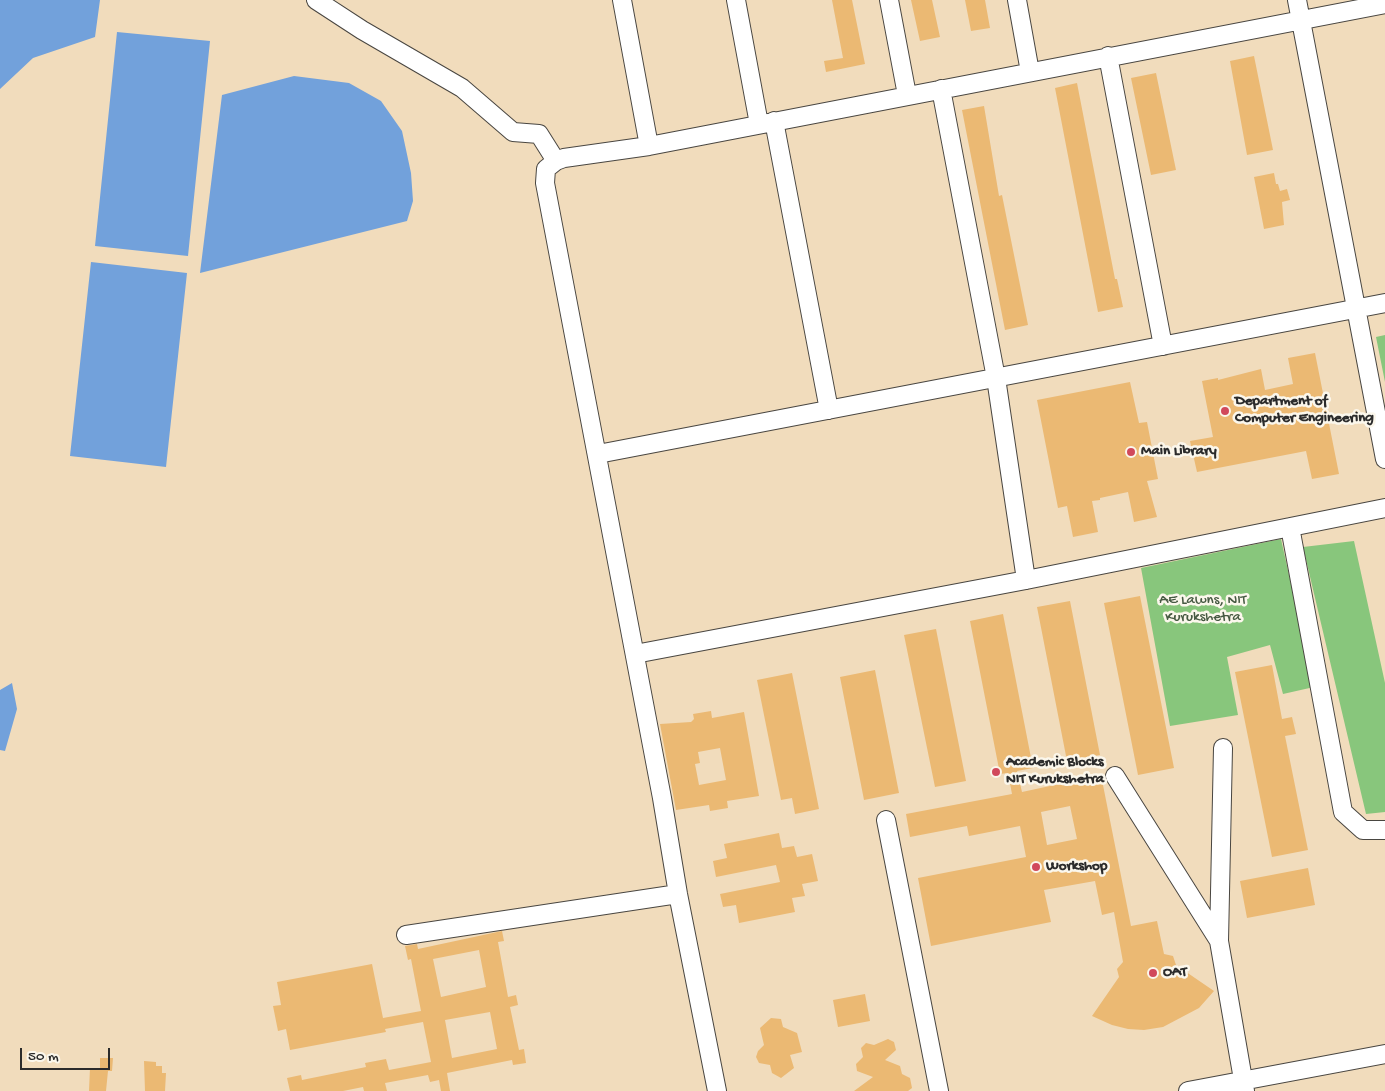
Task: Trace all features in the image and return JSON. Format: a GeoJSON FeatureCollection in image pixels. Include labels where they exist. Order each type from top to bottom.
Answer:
{"type":"FeatureCollection","features":[{"type":"Feature","properties":{"kind":"street"},"geometry":{"type":"LineString","coordinates":[[316,0],[362,30],[462,88],[507,128],[542,138],[556,161]]}},
{"type":"Feature","properties":{"kind":"street"},"geometry":{"type":"LineString","coordinates":[[622,0],[649,146]]}},
{"type":"Feature","properties":{"kind":"street"},"geometry":{"type":"LineString","coordinates":[[736,0],[767,123],[829,410]]}},
{"type":"Feature","properties":{"kind":"street"},"geometry":{"type":"LineString","coordinates":[[888,0],[907,95]]}},
{"type":"Feature","properties":{"kind":"street"},"geometry":{"type":"LineString","coordinates":[[1017,0],[1030,72]]}},
{"type":"Feature","properties":{"kind":"street"},"geometry":{"type":"LineString","coordinates":[[1297,0],[1385,459]]}},
{"type":"Feature","properties":{"kind":"street"},"geometry":{"type":"LineString","coordinates":[[718,1091],[678,894],[598,454],[546,183],[546,168],[556,161],[649,146],[1385,4]]}},
{"type":"Feature","properties":{"kind":"street"},"geometry":{"type":"LineString","coordinates":[[1108,56],[1163,346]]}},
{"type":"Feature","properties":{"kind":"street"},"geometry":{"type":"LineString","coordinates":[[941,89],[996,378],[1026,580]]}},
{"type":"Feature","properties":{"kind":"street"},"geometry":{"type":"LineString","coordinates":[[598,454],[1385,303]]}},
{"type":"Feature","properties":{"kind":"street"},"geometry":{"type":"LineString","coordinates":[[635,654],[1026,580],[1385,508]]}},
{"type":"Feature","properties":{"kind":"street"},"geometry":{"type":"LineString","coordinates":[[1290,527],[1343,812],[1363,830],[1385,830]]}},
{"type":"Feature","properties":{"kind":"street"},"geometry":{"type":"LineString","coordinates":[[1223,748],[1219,941],[1244,1086]]}},
{"type":"Feature","properties":{"kind":"street"},"geometry":{"type":"LineString","coordinates":[[1115,776],[1219,941]]}},
{"type":"Feature","properties":{"kind":"street"},"geometry":{"type":"LineString","coordinates":[[886,820],[940,1091]]}},
{"type":"Feature","properties":{"kind":"street"},"geometry":{"type":"LineString","coordinates":[[406,935],[678,894]]}},
{"type":"Feature","properties":{"kind":"street"},"geometry":{"type":"LineString","coordinates":[[1188,1091],[1244,1086],[1385,1054]]}},
{"type":"Feature","properties":{"kind":"green space"},"geometry":{"type":"Polygon","coordinates":[[[1385,335],[1385,382],[1376,337],[1385,335]]]}},
{"type":"Feature","properties":{"kind":"green space","name":"AE Lawns, NIT Kurukshetra"},"geometry":{"type":"Polygon","coordinates":[[[1281,539],[1314,687],[1283,694],[1270,645],[1227,657],[1238,715],[1170,726],[1141,568],[1281,539]]]}},
{"type":"Feature","properties":{"kind":"green space"},"geometry":{"type":"Polygon","coordinates":[[[1354,541],[1385,683],[1385,812],[1366,814],[1303,547],[1354,541]]]}},
{"type":"Feature","properties":{"kind":"water"},"geometry":{"type":"Polygon","coordinates":[[[0,0],[100,0],[95,37],[33,58],[0,89],[0,0]]]}},
{"type":"Feature","properties":{"kind":"water"},"geometry":{"type":"Polygon","coordinates":[[[117,32],[210,41],[188,256],[95,246],[117,32]]]}},
{"type":"Feature","properties":{"kind":"water"},"geometry":{"type":"Polygon","coordinates":[[[294,76],[349,83],[381,101],[402,131],[411,173],[413,201],[407,221],[200,273],[222,95],[294,76]]]}},
{"type":"Feature","properties":{"kind":"water"},"geometry":{"type":"Polygon","coordinates":[[[91,262],[187,273],[166,467],[70,456],[91,262]]]}},
{"type":"Feature","properties":{"kind":"water"},"geometry":{"type":"Polygon","coordinates":[[[12,683],[17,709],[5,751],[0,750],[0,690],[12,683]]]}},
{"type":"Feature","properties":{"kind":"building"},"geometry":{"type":"Polygon","coordinates":[[[832,0],[852,0],[865,64],[826,72],[824,61],[843,58],[832,0]]]}},
{"type":"Feature","properties":{"kind":"building"},"geometry":{"type":"Polygon","coordinates":[[[911,0],[932,0],[940,37],[920,41],[911,0]]]}},
{"type":"Feature","properties":{"kind":"building"},"geometry":{"type":"Polygon","coordinates":[[[965,0],[985,0],[990,28],[971,31],[965,0]]]}},
{"type":"Feature","properties":{"kind":"building"},"geometry":{"type":"Polygon","coordinates":[[[1254,56],[1273,150],[1247,155],[1230,61],[1254,56]]]}},
{"type":"Feature","properties":{"kind":"building"},"geometry":{"type":"Polygon","coordinates":[[[1156,73],[1176,170],[1151,175],[1131,78],[1156,73]]]}},
{"type":"Feature","properties":{"kind":"building"},"geometry":{"type":"Polygon","coordinates":[[[1077,83],[1115,279],[1117,279],[1123,307],[1098,312],[1055,88],[1077,83]]]}},
{"type":"Feature","properties":{"kind":"building"},"geometry":{"type":"Polygon","coordinates":[[[984,106],[999,196],[1002,195],[1028,325],[1005,330],[962,110],[984,106]]]}},
{"type":"Feature","properties":{"kind":"building"},"geometry":{"type":"Polygon","coordinates":[[[1274,173],[1276,184],[1278,184],[1280,191],[1287,189],[1290,200],[1282,202],[1284,225],[1264,229],[1254,177],[1274,173]]]}},
{"type":"Feature","properties":{"kind":"building","name":"Department of Computer Engineering"},"geometry":{"type":"Polygon","coordinates":[[[1315,353],[1339,474],[1312,479],[1306,451],[1197,472],[1190,441],[1213,437],[1202,381],[1218,378],[1218,380],[1261,369],[1265,390],[1293,384],[1288,358],[1315,353]]]}},
{"type":"Feature","properties":{"kind":"building"},"geometry":{"type":"Polygon","coordinates":[[[1130,382],[1139,423],[1147,422],[1158,479],[1147,481],[1157,517],[1134,522],[1128,492],[1100,498],[1100,500],[1092,501],[1098,532],[1073,537],[1067,506],[1058,508],[1037,400],[1130,382]]]}},
{"type":"Feature","properties":{"kind":"building"},"geometry":{"type":"Polygon","coordinates":[[[1140,596],[1174,768],[1138,775],[1104,603],[1140,596]]]}},
{"type":"Feature","properties":{"kind":"building"},"geometry":{"type":"Polygon","coordinates":[[[1070,601],[1100,755],[1067,761],[1037,607],[1070,601]]]}},
{"type":"Feature","properties":{"kind":"building"},"geometry":{"type":"Polygon","coordinates":[[[1003,614],[1033,768],[1017,771],[1022,792],[1101,775],[1131,926],[1157,921],[1164,954],[1173,956],[1176,965],[1214,991],[1199,1008],[1163,1027],[1144,1030],[1112,1025],[1092,1016],[1119,977],[1117,969],[1123,962],[1114,912],[1102,915],[1095,881],[1044,890],[1051,922],[931,946],[918,878],[1026,857],[1020,826],[969,836],[967,826],[910,837],[906,814],[1012,794],[1008,773],[1000,774],[970,621],[1003,614]],[[1070,806],[1041,812],[1047,845],[1077,839],[1070,806]]]}},
{"type":"Feature","properties":{"kind":"building"},"geometry":{"type":"Polygon","coordinates":[[[936,629],[966,781],[935,787],[904,635],[936,629]]]}},
{"type":"Feature","properties":{"kind":"building"},"geometry":{"type":"Polygon","coordinates":[[[1272,665],[1282,719],[1292,717],[1296,734],[1285,736],[1308,850],[1272,857],[1235,672],[1272,665]]]}},
{"type":"Feature","properties":{"kind":"building"},"geometry":{"type":"Polygon","coordinates":[[[875,670],[899,793],[864,800],[840,677],[875,670]]]}},
{"type":"Feature","properties":{"kind":"building"},"geometry":{"type":"Polygon","coordinates":[[[792,673],[819,809],[795,814],[792,798],[781,800],[757,680],[792,673]]]}},
{"type":"Feature","properties":{"kind":"building"},"geometry":{"type":"Polygon","coordinates":[[[711,711],[712,718],[744,712],[759,796],[727,801],[728,808],[710,811],[709,805],[676,810],[660,724],[691,722],[694,719],[693,714],[711,711]],[[720,748],[698,752],[700,763],[695,764],[699,785],[726,780],[720,748]]]}},
{"type":"Feature","properties":{"kind":"building"},"geometry":{"type":"Polygon","coordinates":[[[779,833],[782,848],[794,846],[797,857],[812,854],[818,881],[802,884],[805,896],[792,898],[795,912],[739,923],[736,905],[723,907],[720,894],[780,882],[776,865],[716,877],[713,861],[727,858],[724,844],[779,833]]]}},
{"type":"Feature","properties":{"kind":"building"},"geometry":{"type":"Polygon","coordinates":[[[1308,868],[1315,905],[1247,918],[1240,881],[1308,868]]]}},
{"type":"Feature","properties":{"kind":"building"},"geometry":{"type":"Polygon","coordinates":[[[502,931],[504,941],[498,942],[508,997],[516,995],[518,1005],[510,1007],[519,1050],[524,1049],[526,1063],[513,1065],[512,1060],[447,1073],[450,1091],[441,1091],[439,1080],[430,1082],[428,1075],[385,1083],[387,1091],[364,1091],[363,1087],[343,1091],[290,1091],[287,1078],[301,1075],[302,1080],[366,1067],[365,1063],[386,1059],[389,1070],[431,1062],[423,1022],[385,1029],[386,1032],[290,1050],[286,1029],[278,1031],[273,1006],[281,1005],[277,982],[372,964],[383,1018],[421,1011],[411,959],[408,960],[405,946],[417,944],[418,949],[502,931]],[[479,950],[433,959],[441,997],[486,987],[479,950]],[[490,1012],[445,1020],[452,1058],[497,1049],[490,1012]]]}},
{"type":"Feature","properties":{"kind":"building"},"geometry":{"type":"Polygon","coordinates":[[[865,994],[870,1021],[838,1027],[833,1000],[865,994]]]}},
{"type":"Feature","properties":{"kind":"building"},"geometry":{"type":"Polygon","coordinates":[[[771,1018],[781,1019],[783,1027],[797,1033],[802,1052],[790,1055],[794,1068],[781,1078],[772,1073],[770,1065],[759,1063],[756,1057],[758,1051],[764,1045],[760,1028],[771,1018]]]}},
{"type":"Feature","properties":{"kind":"building"},"geometry":{"type":"Polygon","coordinates":[[[888,1039],[894,1042],[896,1050],[885,1060],[900,1066],[902,1074],[910,1078],[912,1088],[908,1091],[854,1091],[873,1077],[857,1071],[856,1064],[863,1057],[861,1048],[866,1043],[874,1045],[888,1039]]]}},
{"type":"Feature","properties":{"kind":"building"},"geometry":{"type":"Polygon","coordinates":[[[100,1058],[113,1058],[112,1071],[108,1071],[106,1091],[89,1091],[90,1068],[100,1069],[100,1058]]]}},
{"type":"Feature","properties":{"kind":"building"},"geometry":{"type":"Polygon","coordinates":[[[144,1061],[156,1062],[156,1066],[162,1066],[162,1073],[166,1073],[165,1091],[145,1091],[144,1061]]]}},
{"type":"Feature","properties":{"kind":"place","name":"Department of Computer Engineering"},"geometry":{"type":"Point","coordinates":[1225,411]}},
{"type":"Feature","properties":{"kind":"place","name":"Main Library"},"geometry":{"type":"Point","coordinates":[1131,452]}},
{"type":"Feature","properties":{"kind":"place","name":"Academic Blocks NIT Kurukshetra"},"geometry":{"type":"Point","coordinates":[996,772]}},
{"type":"Feature","properties":{"kind":"place","name":"Workshop"},"geometry":{"type":"Point","coordinates":[1036,867]}},
{"type":"Feature","properties":{"kind":"place","name":"OAT"},"geometry":{"type":"Point","coordinates":[1153,973]}}]}
